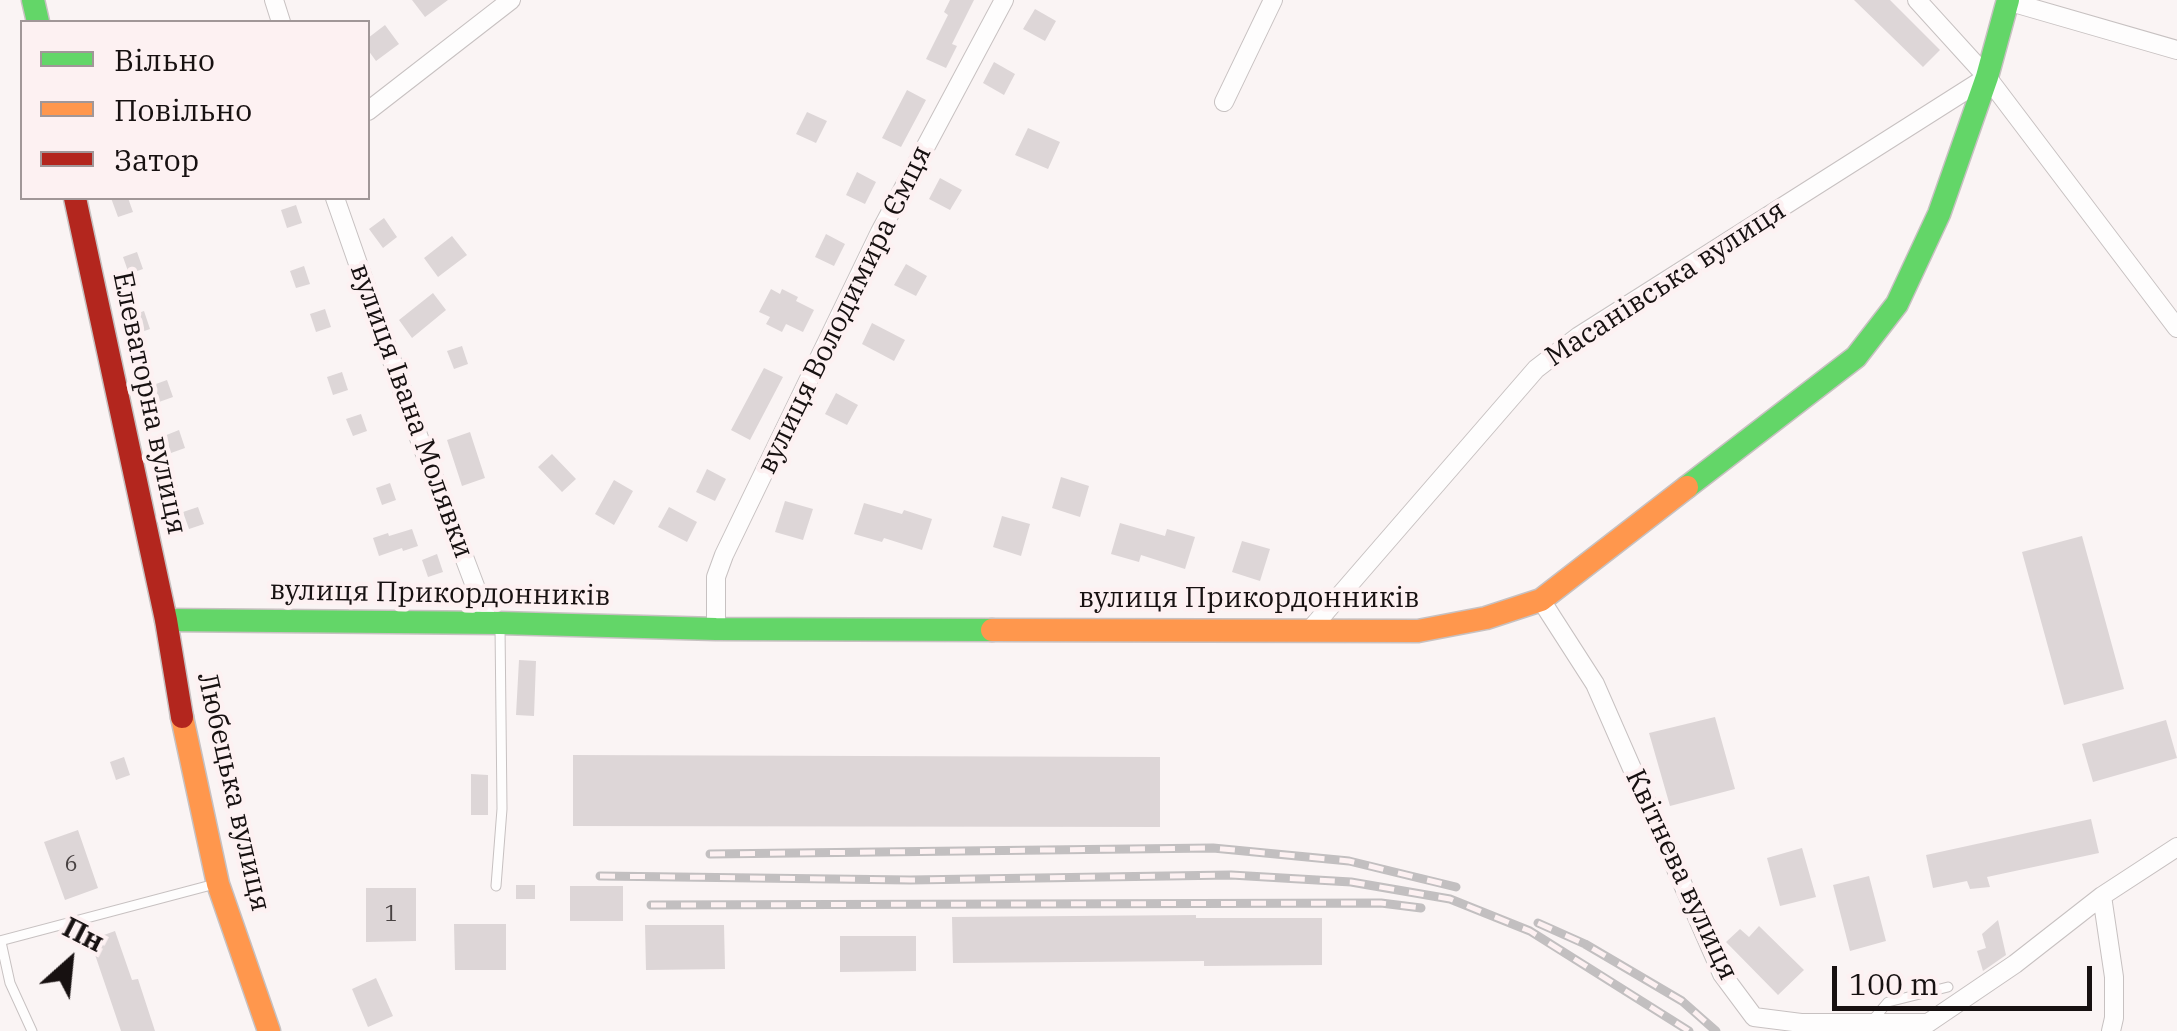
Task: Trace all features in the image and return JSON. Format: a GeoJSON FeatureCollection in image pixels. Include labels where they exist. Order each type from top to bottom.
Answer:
{"type":"FeatureCollection","features":[{"type":"Feature","properties":{"kind":"street"},"geometry":{"type":"LineString","coordinates":[[370,109],[512,0]]}},
{"type":"Feature","properties":{"kind":"street","name":"вулиця Володимира Ємця"},"geometry":{"type":"LineString","coordinates":[[716,629],[716,578],[724,555],[880,232],[1004,0]]}},
{"type":"Feature","properties":{"kind":"street"},"geometry":{"type":"LineString","coordinates":[[1224,102],[1272,0]]}},
{"type":"Feature","properties":{"kind":"street"},"geometry":{"type":"LineString","coordinates":[[1917,0],[1986,77],[2177,328]]}},
{"type":"Feature","properties":{"kind":"street"},"geometry":{"type":"LineString","coordinates":[[2008,1],[2177,50]]}},
{"type":"Feature","properties":{"kind":"street","name":"вулиця Прикордонників"},"geometry":{"type":"LineString","coordinates":[[166,620],[716,629],[1418,631],[1486,618],[1541,600],[1856,358],[1897,304],[1939,214],[2008,1]]}},
{"type":"Feature","properties":{"kind":"street","name":"Масанівська вулиця"},"geometry":{"type":"LineString","coordinates":[[1309,631],[1536,370],[1579,336],[1986,77]]}},
{"type":"Feature","properties":{"kind":"street","name":"Елеваторна вулиця"},"geometry":{"type":"LineString","coordinates":[[74,200],[166,620]]}},
{"type":"Feature","properties":{"kind":"street","name":"вулиця Івана Молявки"},"geometry":{"type":"LineString","coordinates":[[336,200],[418,438],[494,623]]}},
{"type":"Feature","properties":{"kind":"street","name":"Квітнева вулиця"},"geometry":{"type":"LineString","coordinates":[[1541,600],[1595,684],[1697,902],[1722,974],[1759,1024],[1928,1024],[2015,964],[2102,896],[2177,847]]}},
{"type":"Feature","properties":{"kind":"street","name":"Любецька вулиця"},"geometry":{"type":"LineString","coordinates":[[166,620],[185,733],[218,884],[269,1031]]}},
{"type":"Feature","properties":{"kind":"street"},"geometry":{"type":"LineString","coordinates":[[2102,896],[2114,977],[2114,1018],[2110,1031]]}},
{"type":"Feature","properties":{"kind":"lane"},"geometry":{"type":"LineString","coordinates":[[494,623],[502,808],[496,886]]}},
{"type":"Feature","properties":{"kind":"lane"},"geometry":{"type":"LineString","coordinates":[[32,1031],[10,982],[0,942],[218,884]]}},
{"type":"Feature","properties":{"kind":"lane"},"geometry":{"type":"LineString","coordinates":[[1868,1025],[1888,1002],[1948,987]]}},
{"type":"Feature","properties":{"kind":"building"},"geometry":{"type":"Polygon","coordinates":[[[412,0],[448,0],[425,17],[412,0]]]}},
{"type":"Feature","properties":{"kind":"building"},"geometry":{"type":"Polygon","coordinates":[[[950,0],[974,0],[952,44],[957,46],[946,68],[926,59],[948,15],[944,12],[950,0]]]}},
{"type":"Feature","properties":{"kind":"building"},"geometry":{"type":"Polygon","coordinates":[[[1854,0],[1890,0],[1940,50],[1923,67],[1854,0]]]}},
{"type":"Feature","properties":{"kind":"building"},"geometry":{"type":"Polygon","coordinates":[[[1035,9],[1056,21],[1045,41],[1023,29],[1035,9]]]}},
{"type":"Feature","properties":{"kind":"building"},"geometry":{"type":"Polygon","coordinates":[[[385,25],[399,44],[376,61],[370,53],[370,36],[385,25]]]}},
{"type":"Feature","properties":{"kind":"building"},"geometry":{"type":"Polygon","coordinates":[[[994,62],[1015,74],[1004,95],[983,83],[994,62]]]}},
{"type":"Feature","properties":{"kind":"building"},"geometry":{"type":"Polygon","coordinates":[[[907,90],[926,100],[901,147],[882,138],[907,90]]]}},
{"type":"Feature","properties":{"kind":"building"},"geometry":{"type":"Polygon","coordinates":[[[807,112],[827,121],[816,143],[796,134],[807,112]]]}},
{"type":"Feature","properties":{"kind":"building"},"geometry":{"type":"Polygon","coordinates":[[[1028,128],[1060,142],[1048,169],[1015,155],[1028,128]]]}},
{"type":"Feature","properties":{"kind":"building"},"geometry":{"type":"Polygon","coordinates":[[[857,172],[876,182],[865,204],[846,195],[857,172]]]}},
{"type":"Feature","properties":{"kind":"building"},"geometry":{"type":"Polygon","coordinates":[[[940,178],[962,190],[950,210],[929,199],[940,178]]]}},
{"type":"Feature","properties":{"kind":"building"},"geometry":{"type":"Polygon","coordinates":[[[112,200],[129,200],[133,212],[118,217],[112,200]]]}},
{"type":"Feature","properties":{"kind":"building"},"geometry":{"type":"Polygon","coordinates":[[[296,205],[302,223],[287,228],[281,210],[296,205]]]}},
{"type":"Feature","properties":{"kind":"building"},"geometry":{"type":"Polygon","coordinates":[[[384,218],[397,237],[383,248],[369,229],[384,218]]]}},
{"type":"Feature","properties":{"kind":"building"},"geometry":{"type":"Polygon","coordinates":[[[826,234],[845,244],[834,266],[815,257],[826,234]]]}},
{"type":"Feature","properties":{"kind":"building"},"geometry":{"type":"Polygon","coordinates":[[[452,236],[467,255],[438,277],[424,258],[452,236]]]}},
{"type":"Feature","properties":{"kind":"building"},"geometry":{"type":"Polygon","coordinates":[[[137,252],[143,269],[129,274],[123,257],[137,252]]]}},
{"type":"Feature","properties":{"kind":"building"},"geometry":{"type":"Polygon","coordinates":[[[906,264],[927,276],[916,296],[894,285],[906,264]]]}},
{"type":"Feature","properties":{"kind":"building"},"geometry":{"type":"Polygon","coordinates":[[[304,266],[310,284],[296,288],[290,271],[304,266]]]}},
{"type":"Feature","properties":{"kind":"building"},"geometry":{"type":"Polygon","coordinates":[[[771,289],[780,294],[782,289],[814,310],[803,332],[786,324],[782,332],[766,324],[770,317],[759,312],[771,289]]]}},
{"type":"Feature","properties":{"kind":"building"},"geometry":{"type":"Polygon","coordinates":[[[433,293],[446,310],[412,338],[399,320],[433,293]]]}},
{"type":"Feature","properties":{"kind":"building"},"geometry":{"type":"Polygon","coordinates":[[[325,309],[331,327],[316,332],[310,314],[325,309]]]}},
{"type":"Feature","properties":{"kind":"building"},"geometry":{"type":"Polygon","coordinates":[[[144,311],[150,329],[136,334],[130,316],[144,311]]]}},
{"type":"Feature","properties":{"kind":"building"},"geometry":{"type":"Polygon","coordinates":[[[872,323],[905,340],[894,361],[862,344],[872,323]]]}},
{"type":"Feature","properties":{"kind":"building"},"geometry":{"type":"Polygon","coordinates":[[[462,346],[468,364],[454,369],[447,351],[462,346]]]}},
{"type":"Feature","properties":{"kind":"building"},"geometry":{"type":"Polygon","coordinates":[[[764,368],[783,377],[750,440],[731,430],[764,368]]]}},
{"type":"Feature","properties":{"kind":"building"},"geometry":{"type":"Polygon","coordinates":[[[342,372],[348,390],[333,395],[327,377],[342,372]]]}},
{"type":"Feature","properties":{"kind":"building"},"geometry":{"type":"Polygon","coordinates":[[[167,380],[173,397],[159,402],[153,385],[167,380]]]}},
{"type":"Feature","properties":{"kind":"building"},"geometry":{"type":"Polygon","coordinates":[[[836,393],[858,405],[847,425],[825,414],[836,393]]]}},
{"type":"Feature","properties":{"kind":"building"},"geometry":{"type":"Polygon","coordinates":[[[361,414],[367,431],[353,436],[346,419],[361,414]]]}},
{"type":"Feature","properties":{"kind":"building"},"geometry":{"type":"Polygon","coordinates":[[[179,430],[185,448],[171,453],[164,436],[179,430]]]}},
{"type":"Feature","properties":{"kind":"building"},"geometry":{"type":"Polygon","coordinates":[[[470,432],[485,478],[462,486],[447,440],[470,432]]]}},
{"type":"Feature","properties":{"kind":"building"},"geometry":{"type":"Polygon","coordinates":[[[552,454],[576,479],[562,492],[538,467],[552,454]]]}},
{"type":"Feature","properties":{"kind":"building"},"geometry":{"type":"Polygon","coordinates":[[[707,469],[726,479],[715,501],[696,492],[707,469]]]}},
{"type":"Feature","properties":{"kind":"building"},"geometry":{"type":"Polygon","coordinates":[[[171,470],[178,487],[163,493],[157,475],[171,470]]]}},
{"type":"Feature","properties":{"kind":"building"},"geometry":{"type":"Polygon","coordinates":[[[1061,477],[1089,486],[1080,517],[1052,508],[1061,477]]]}},
{"type":"Feature","properties":{"kind":"building"},"geometry":{"type":"Polygon","coordinates":[[[614,480],[633,491],[614,525],[595,514],[614,480]]]}},
{"type":"Feature","properties":{"kind":"building"},"geometry":{"type":"Polygon","coordinates":[[[390,483],[396,500],[382,505],[376,488],[390,483]]]}},
{"type":"Feature","properties":{"kind":"building"},"geometry":{"type":"Polygon","coordinates":[[[785,501],[813,509],[803,540],[775,532],[785,501]]]}},
{"type":"Feature","properties":{"kind":"building"},"geometry":{"type":"Polygon","coordinates":[[[864,503],[932,519],[922,550],[854,534],[864,503]]]}},
{"type":"Feature","properties":{"kind":"building"},"geometry":{"type":"Polygon","coordinates":[[[198,507],[204,524],[189,529],[183,512],[198,507]]]}},
{"type":"Feature","properties":{"kind":"building"},"geometry":{"type":"Polygon","coordinates":[[[669,507],[697,522],[687,542],[658,527],[669,507]]]}},
{"type":"Feature","properties":{"kind":"building"},"geometry":{"type":"Polygon","coordinates":[[[1002,516],[1030,524],[1021,556],[993,547],[1002,516]]]}},
{"type":"Feature","properties":{"kind":"building"},"geometry":{"type":"Polygon","coordinates":[[[1120,523],[1165,536],[1167,529],[1195,537],[1185,569],[1141,555],[1139,562],[1111,554],[1120,523]]]}},
{"type":"Feature","properties":{"kind":"building"},"geometry":{"type":"Polygon","coordinates":[[[412,529],[418,546],[379,556],[373,538],[412,529]]]}},
{"type":"Feature","properties":{"kind":"building"},"geometry":{"type":"Polygon","coordinates":[[[2082,536],[2124,689],[2064,705],[2022,552],[2082,536]]]}},
{"type":"Feature","properties":{"kind":"building"},"geometry":{"type":"Polygon","coordinates":[[[1242,541],[1270,549],[1260,581],[1232,572],[1242,541]]]}},
{"type":"Feature","properties":{"kind":"building"},"geometry":{"type":"Polygon","coordinates":[[[437,554],[443,572],[428,577],[422,560],[437,554]]]}},
{"type":"Feature","properties":{"kind":"building"},"geometry":{"type":"Polygon","coordinates":[[[519,660],[536,661],[534,716],[516,715],[519,660]]]}},
{"type":"Feature","properties":{"kind":"building"},"geometry":{"type":"Polygon","coordinates":[[[1715,717],[1735,789],[1670,806],[1649,733],[1715,717]]]}},
{"type":"Feature","properties":{"kind":"building"},"geometry":{"type":"Polygon","coordinates":[[[2166,720],[2177,758],[2093,782],[2082,744],[2166,720]]]}},
{"type":"Feature","properties":{"kind":"building"},"geometry":{"type":"Polygon","coordinates":[[[573,755],[1160,757],[1160,827],[573,826],[573,755]]]}},
{"type":"Feature","properties":{"kind":"building"},"geometry":{"type":"Polygon","coordinates":[[[124,757],[130,775],[116,780],[110,762],[124,757]]]}},
{"type":"Feature","properties":{"kind":"building"},"geometry":{"type":"Polygon","coordinates":[[[471,774],[488,775],[488,815],[471,815],[471,774]]]}},
{"type":"Feature","properties":{"kind":"building"},"geometry":{"type":"Polygon","coordinates":[[[2091,819],[2099,853],[1987,877],[1990,887],[1970,889],[1967,881],[1933,888],[1926,855],[2091,819]]]}},
{"type":"Feature","properties":{"kind":"building"},"geometry":{"type":"Polygon","coordinates":[[[78,830],[98,888],[65,900],[44,842],[78,830]]]}},
{"type":"Feature","properties":{"kind":"building"},"geometry":{"type":"Polygon","coordinates":[[[1802,848],[1816,897],[1780,906],[1767,858],[1802,848]]]}},
{"type":"Feature","properties":{"kind":"building"},"geometry":{"type":"Polygon","coordinates":[[[1869,876],[1886,941],[1850,951],[1833,885],[1869,876]]]}},
{"type":"Feature","properties":{"kind":"building"},"geometry":{"type":"Polygon","coordinates":[[[516,885],[535,885],[535,899],[516,899],[516,885]]]}},
{"type":"Feature","properties":{"kind":"building"},"geometry":{"type":"Polygon","coordinates":[[[570,886],[623,886],[623,921],[570,921],[570,886]]]}},
{"type":"Feature","properties":{"kind":"building"},"geometry":{"type":"Polygon","coordinates":[[[366,888],[416,888],[416,941],[366,942],[366,888]]]}},
{"type":"Feature","properties":{"kind":"building"},"geometry":{"type":"Polygon","coordinates":[[[952,917],[1322,918],[1322,965],[1204,966],[1204,961],[953,963],[952,917]]]}},
{"type":"Feature","properties":{"kind":"building"},"geometry":{"type":"Polygon","coordinates":[[[1998,920],[2006,955],[1983,971],[1977,951],[1986,948],[1982,934],[1998,920]]]}},
{"type":"Feature","properties":{"kind":"building"},"geometry":{"type":"Polygon","coordinates":[[[454,924],[506,924],[506,970],[455,970],[454,924]]]}},
{"type":"Feature","properties":{"kind":"building"},"geometry":{"type":"Polygon","coordinates":[[[645,925],[724,925],[725,969],[646,970],[645,925]]]}},
{"type":"Feature","properties":{"kind":"building"},"geometry":{"type":"Polygon","coordinates":[[[1759,926],[1804,970],[1778,995],[1726,942],[1740,929],[1749,937],[1759,926]]]}},
{"type":"Feature","properties":{"kind":"building"},"geometry":{"type":"Polygon","coordinates":[[[115,931],[132,980],[138,979],[155,1031],[121,1031],[90,940],[115,931]]]}},
{"type":"Feature","properties":{"kind":"building"},"geometry":{"type":"Polygon","coordinates":[[[840,936],[916,936],[916,971],[840,972],[840,936]]]}},
{"type":"Feature","properties":{"kind":"building"},"geometry":{"type":"Polygon","coordinates":[[[376,978],[393,1016],[368,1027],[352,989],[376,978]]]}},
{"type":"Feature","properties":{"kind":"railway"},"geometry":{"type":"LineString","coordinates":[[710,854],[1213,848],[1349,861],[1456,887]]}},
{"type":"Feature","properties":{"kind":"railway"},"geometry":{"type":"LineString","coordinates":[[600,876],[910,880],[1231,875],[1351,882],[1450,899],[1530,931],[1689,1031]]}},
{"type":"Feature","properties":{"kind":"railway"},"geometry":{"type":"LineString","coordinates":[[651,905],[1381,903],[1421,908]]}},
{"type":"Feature","properties":{"kind":"railway"},"geometry":{"type":"LineString","coordinates":[[1538,923],[1585,944],[1682,1001],[1716,1031]]}},
{"type":"Feature","properties":{"kind":"traffic: fast"},"geometry":{"type":"LineString","coordinates":[[33,0],[38,20]]}},
{"type":"Feature","properties":{"kind":"traffic: fast"},"geometry":{"type":"LineString","coordinates":[[1687,487],[1856,357],[1897,304],[1939,214],[1987,77],[2008,0]]}},
{"type":"Feature","properties":{"kind":"traffic: fast"},"geometry":{"type":"LineString","coordinates":[[166,620],[992,630]]}},
{"type":"Feature","properties":{"kind":"traffic: slow"},"geometry":{"type":"LineString","coordinates":[[992,630],[1418,631],[1486,618],[1541,600],[1687,487]]}},
{"type":"Feature","properties":{"kind":"traffic: slow"},"geometry":{"type":"LineString","coordinates":[[182,717],[218,884],[269,1031]]}},
{"type":"Feature","properties":{"kind":"traffic: jam"},"geometry":{"type":"LineString","coordinates":[[75,200],[166,620],[182,717]]}}]}
